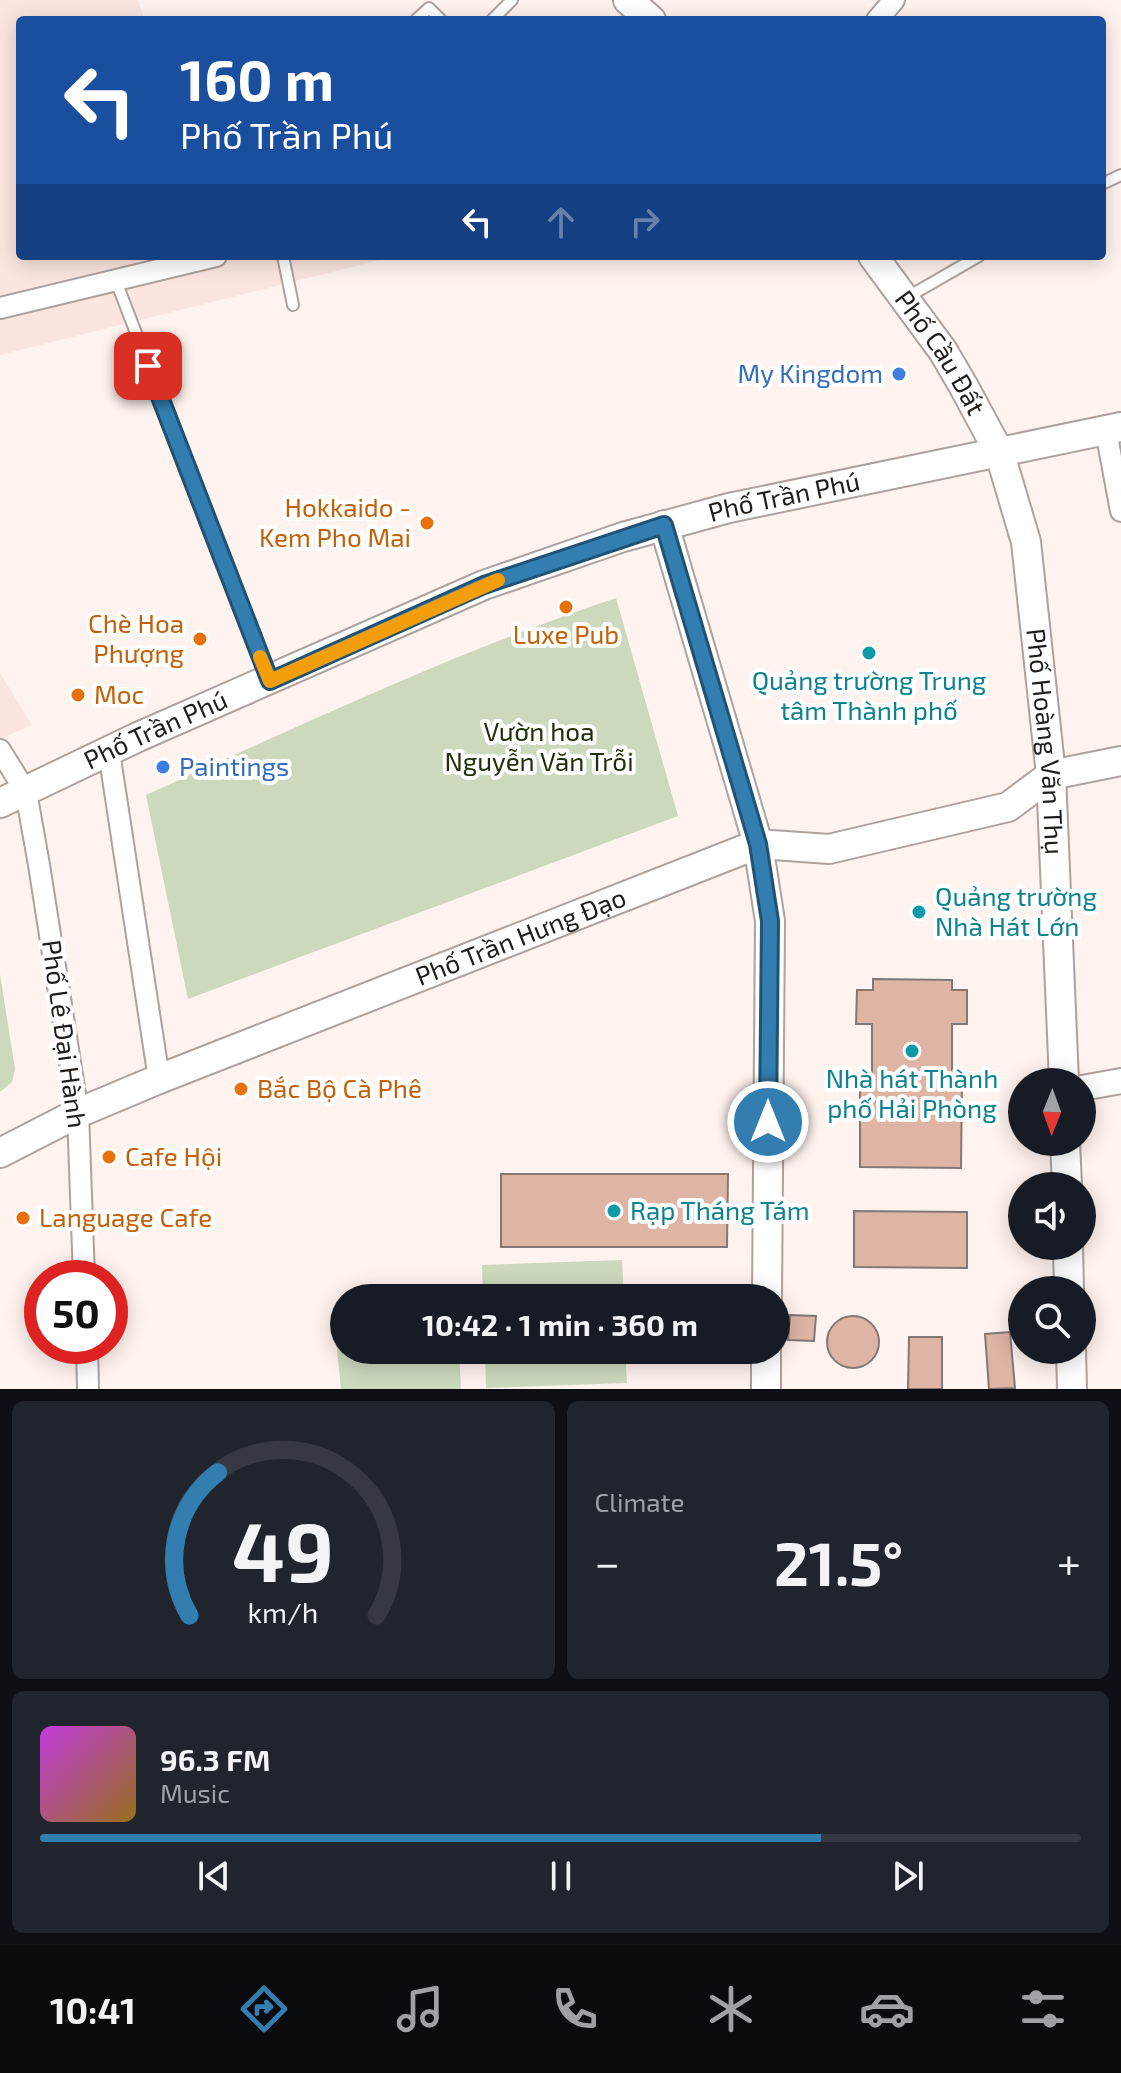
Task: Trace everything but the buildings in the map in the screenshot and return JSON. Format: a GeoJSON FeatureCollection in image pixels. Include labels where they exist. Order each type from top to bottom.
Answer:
{"type":"FeatureCollection","features":[{"type":"Feature","properties":{"kind":"main road","name":"Phố Cầu Đất"},"geometry":{"type":"LineString","coordinates":[[876,260],[943,351],[1000,454]]}},
{"type":"Feature","properties":{"kind":"main road","name":"Phố Trần Phú"},"geometry":{"type":"LineString","coordinates":[[13,798],[484,585],[664,525],[914,469],[1113,429]]}},
{"type":"Feature","properties":{"kind":"main road","name":"Phố Hoàng Văn Thụ"},"geometry":{"type":"LineString","coordinates":[[1000,454],[1026,542],[1051,775],[1063,1068]]}},
{"type":"Feature","properties":{"kind":"main road"},"geometry":{"type":"LineString","coordinates":[[664,525],[758,844],[770,921],[767,1284]]}},
{"type":"Feature","properties":{"kind":"main road"},"geometry":{"type":"LineString","coordinates":[[1051,775],[1121,761]]}},
{"type":"Feature","properties":{"kind":"main road","name":"Phố Trần Hưng Đạo"},"geometry":{"type":"LineString","coordinates":[[0,1153],[78,1113],[159,1079],[758,844],[829,849],[969,817],[1008,807],[1051,775]]}},
{"type":"Feature","properties":{"kind":"main road"},"geometry":{"type":"LineString","coordinates":[[766,1364],[766,1389]]}},
{"type":"Feature","properties":{"kind":"main road"},"geometry":{"type":"LineString","coordinates":[[1071,1364],[1072,1389]]}},
{"type":"Feature","properties":{"kind":"street"},"geometry":{"type":"LineString","coordinates":[[880,16],[894,0]]}},
{"type":"Feature","properties":{"kind":"street"},"geometry":{"type":"LineString","coordinates":[[0,308],[195,260]]}},
{"type":"Feature","properties":{"kind":"street"},"geometry":{"type":"LineString","coordinates":[[1113,429],[1121,511]]}},
{"type":"Feature","properties":{"kind":"street"},"geometry":{"type":"LineString","coordinates":[[0,750],[13,798]]}},
{"type":"Feature","properties":{"kind":"street"},"geometry":{"type":"LineString","coordinates":[[109,752],[159,1079]]}},
{"type":"Feature","properties":{"kind":"street","name":"Phố Lê Đại Hành"},"geometry":{"type":"LineString","coordinates":[[13,798],[78,1113],[83,1260]]}},
{"type":"Feature","properties":{"kind":"street"},"geometry":{"type":"LineString","coordinates":[[1096,1085],[1121,1081]]}},
{"type":"Feature","properties":{"kind":"street"},"geometry":{"type":"LineString","coordinates":[[87,1364],[88,1389]]}},
{"type":"Feature","properties":{"kind":"lane"},"geometry":{"type":"LineString","coordinates":[[496,16],[512,0]]}},
{"type":"Feature","properties":{"kind":"lane"},"geometry":{"type":"LineString","coordinates":[[420,16],[429,8],[437,16]]}},
{"type":"Feature","properties":{"kind":"lane"},"geometry":{"type":"LineString","coordinates":[[284,260],[293,305]]}},
{"type":"Feature","properties":{"kind":"lane"},"geometry":{"type":"LineString","coordinates":[[905,299],[972,260]]}},
{"type":"Feature","properties":{"kind":"lane"},"geometry":{"type":"LineString","coordinates":[[116,281],[270,681]]}},
{"type":"Feature","properties":{"kind":"shaded area"},"geometry":{"type":"Polygon","coordinates":[[[0,0],[138,0],[144,16],[16,16],[16,260],[380,260],[0,355],[0,0]]]}},
{"type":"Feature","properties":{"kind":"shaded area"},"geometry":{"type":"Polygon","coordinates":[[[0,673],[32,725],[0,739],[0,673]]]}},
{"type":"Feature","properties":{"kind":"green space","name":"Vườn hoa Nguyễn Văn Trỗi"},"geometry":{"type":"Polygon","coordinates":[[[616,598],[678,816],[188,999],[146,795],[437,666],[616,598]]]}},
{"type":"Feature","properties":{"kind":"green space"},"geometry":{"type":"Polygon","coordinates":[[[0,974],[15,1069],[12,1082],[0,1092],[0,974]]]}},
{"type":"Feature","properties":{"kind":"green space"},"geometry":{"type":"Polygon","coordinates":[[[622,1260],[623,1284],[483,1284],[482,1265],[622,1260]]]}},
{"type":"Feature","properties":{"kind":"green space"},"geometry":{"type":"Polygon","coordinates":[[[338,1364],[460,1364],[461,1389],[341,1389],[338,1364]]]}},
{"type":"Feature","properties":{"kind":"green space"},"geometry":{"type":"Polygon","coordinates":[[[485,1364],[626,1364],[627,1383],[486,1388],[485,1364]]]}},
{"type":"Feature","properties":{"kind":"slow traffic"},"geometry":{"type":"LineString","coordinates":[[260,657],[270,681],[498,580]]}},
{"type":"Feature","properties":{"kind":"place","name":"My Kingdom"},"geometry":{"type":"Point","coordinates":[899,374]}},
{"type":"Feature","properties":{"kind":"place","name":"Hokkaido - Kem Pho Mai"},"geometry":{"type":"Point","coordinates":[427,523]}},
{"type":"Feature","properties":{"kind":"place","name":"Luxe Pub"},"geometry":{"type":"Point","coordinates":[566,607]}},
{"type":"Feature","properties":{"kind":"place","name":"Chè Hoa Phượng"},"geometry":{"type":"Point","coordinates":[200,639]}},
{"type":"Feature","properties":{"kind":"place","name":"Quảng trường Trung tâm Thành phố"},"geometry":{"type":"Point","coordinates":[869,653]}},
{"type":"Feature","properties":{"kind":"place","name":"Moc"},"geometry":{"type":"Point","coordinates":[78,695]}},
{"type":"Feature","properties":{"kind":"place","name":"Paintings"},"geometry":{"type":"Point","coordinates":[163,767]}},
{"type":"Feature","properties":{"kind":"place","name":"Quảng trường Nhà Hát Lớn"},"geometry":{"type":"Point","coordinates":[919,912]}},
{"type":"Feature","properties":{"kind":"place","name":"Nhà hát Thành phố Hải Phòng"},"geometry":{"type":"Point","coordinates":[912,1051]}},
{"type":"Feature","properties":{"kind":"place","name":"Bắc Bộ Cà Phê"},"geometry":{"type":"Point","coordinates":[241,1089]}},
{"type":"Feature","properties":{"kind":"place","name":"Cafe Hội"},"geometry":{"type":"Point","coordinates":[109,1157]}},
{"type":"Feature","properties":{"kind":"place","name":"Rạp Tháng Tám"},"geometry":{"type":"Point","coordinates":[614,1211]}},
{"type":"Feature","properties":{"kind":"place","name":"Language Cafe"},"geometry":{"type":"Point","coordinates":[23,1218]}},
{"type":"Feature","properties":{"kind":"route"},"geometry":{"type":"LineString","coordinates":[[148,366],[270,681],[484,585],[664,525],[758,844],[770,921],[768,1122]]}}]}
